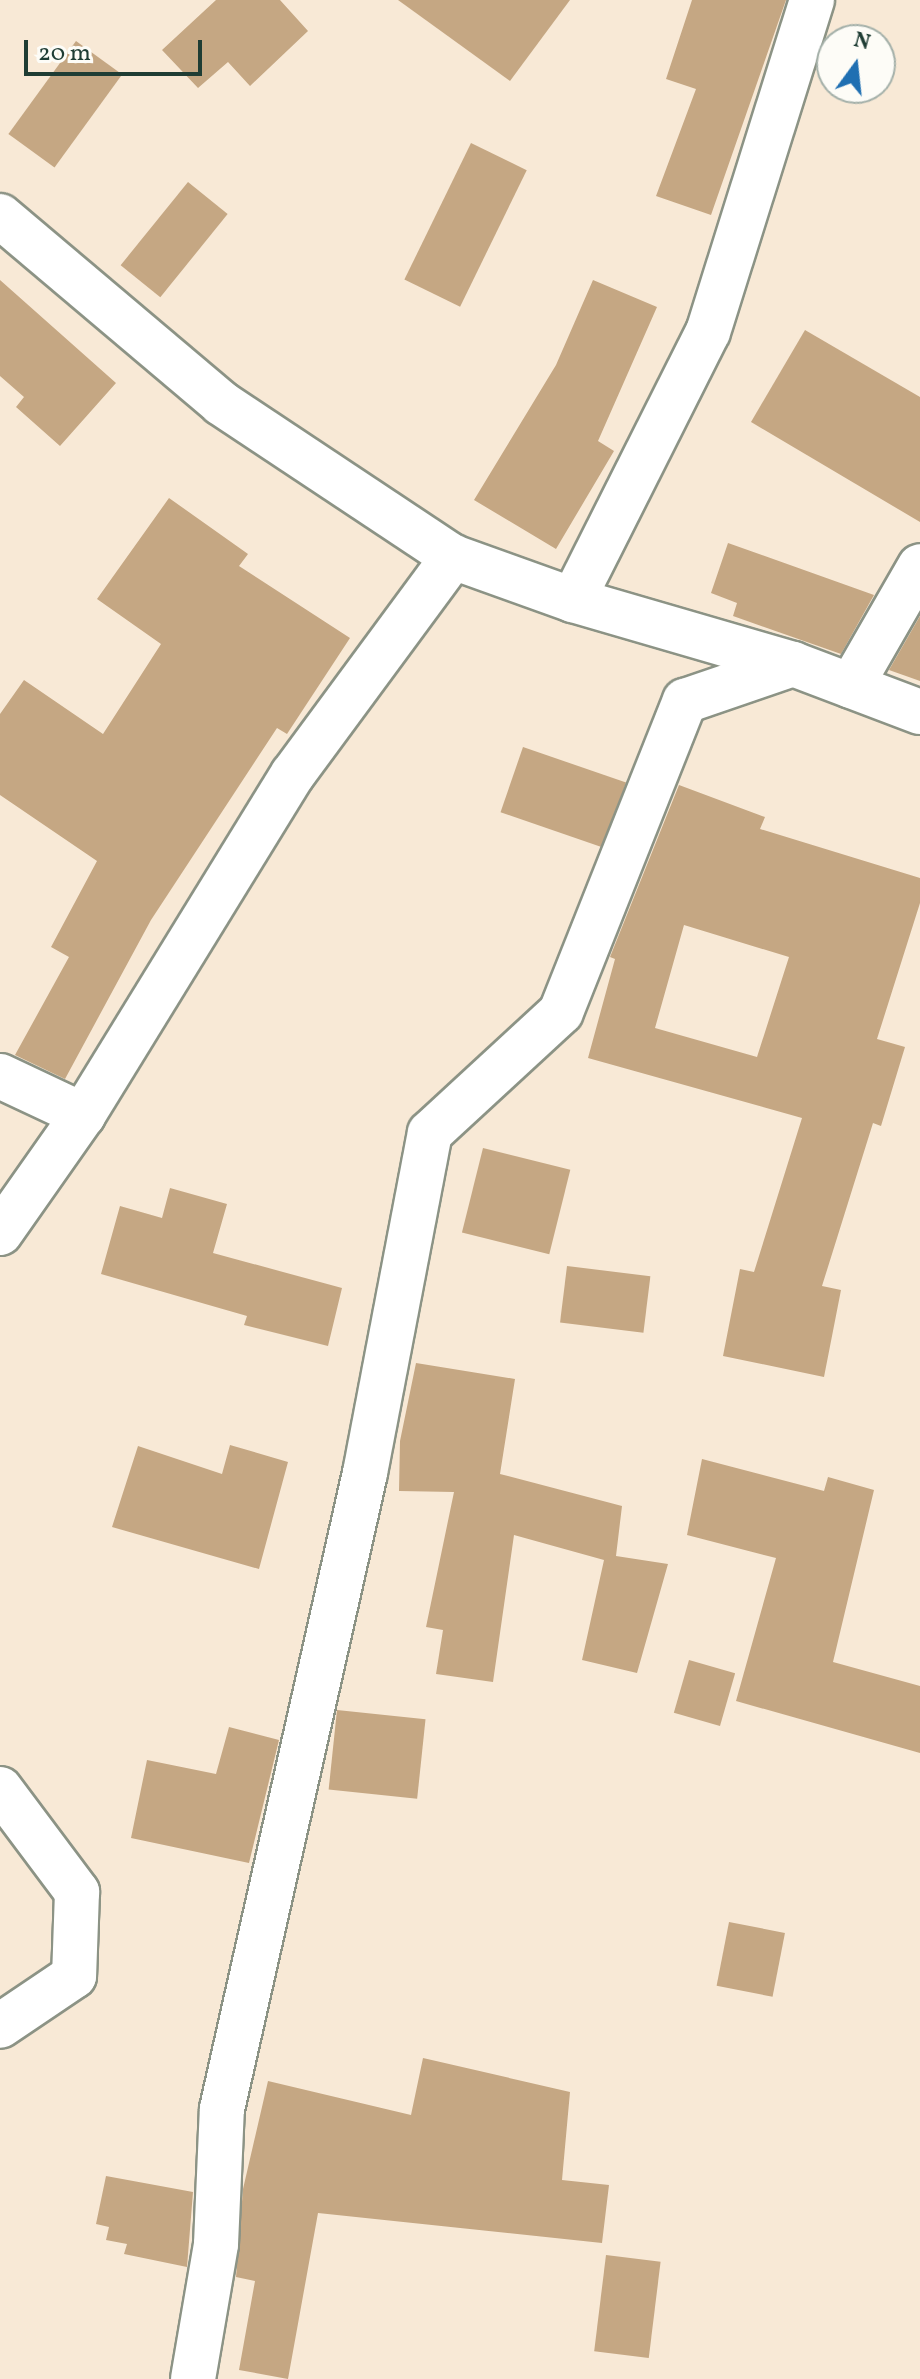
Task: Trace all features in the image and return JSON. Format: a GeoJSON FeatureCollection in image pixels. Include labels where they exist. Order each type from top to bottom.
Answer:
{"type":"FeatureCollection","features":[{"type":"Feature","properties":{"kind":"street"},"geometry":{"type":"LineString","coordinates":[[573,600],[708,332],[812,0]]}},
{"type":"Feature","properties":{"kind":"street"},"geometry":{"type":"LineString","coordinates":[[0,216],[221,403],[453,557],[573,600],[793,664],[920,712]]}},
{"type":"Feature","properties":{"kind":"street"},"geometry":{"type":"LineString","coordinates":[[0,1233],[83,1115],[293,774],[453,557]]}},
{"type":"Feature","properties":{"kind":"street"},"geometry":{"type":"LineString","coordinates":[[851,686],[920,566]]}},
{"type":"Feature","properties":{"kind":"street"},"geometry":{"type":"LineString","coordinates":[[193,2379],[216,2244],[222,2109],[365,1473],[430,1133],[561,1012],[685,701],[793,664]]}},
{"type":"Feature","properties":{"kind":"street"},"geometry":{"type":"LineString","coordinates":[[0,1076],[83,1115]]}},
{"type":"Feature","properties":{"kind":"street"},"geometry":{"type":"LineString","coordinates":[[0,1789],[77,1892],[74,1976],[0,2026]]}},
{"type":"Feature","properties":{"kind":"building"},"geometry":{"type":"Polygon","coordinates":[[[216,0],[280,0],[308,31],[250,86],[228,62],[198,88],[162,50],[216,0]]]}},
{"type":"Feature","properties":{"kind":"building"},"geometry":{"type":"Polygon","coordinates":[[[398,0],[570,0],[510,81],[398,0]]]}},
{"type":"Feature","properties":{"kind":"building"},"geometry":{"type":"Polygon","coordinates":[[[692,0],[786,0],[711,215],[656,196],[696,89],[666,79],[692,0]]]}},
{"type":"Feature","properties":{"kind":"building"},"geometry":{"type":"Polygon","coordinates":[[[76,41],[122,75],[55,168],[8,134],[76,41]]]}},
{"type":"Feature","properties":{"kind":"building"},"geometry":{"type":"Polygon","coordinates":[[[471,143],[527,170],[460,307],[404,280],[471,143]]]}},
{"type":"Feature","properties":{"kind":"building"},"geometry":{"type":"Polygon","coordinates":[[[188,182],[228,214],[160,297],[121,265],[188,182]]]}},
{"type":"Feature","properties":{"kind":"building"},"geometry":{"type":"Polygon","coordinates":[[[0,280],[116,383],[60,446],[16,407],[24,397],[0,376],[0,280]]]}},
{"type":"Feature","properties":{"kind":"building"},"geometry":{"type":"Polygon","coordinates":[[[593,280],[657,307],[598,441],[614,451],[556,549],[474,500],[556,365],[593,280]]]}},
{"type":"Feature","properties":{"kind":"building"},"geometry":{"type":"Polygon","coordinates":[[[805,330],[920,397],[920,522],[751,422],[805,330]]]}},
{"type":"Feature","properties":{"kind":"building"},"geometry":{"type":"Polygon","coordinates":[[[169,498],[248,554],[239,566],[350,638],[287,734],[277,728],[151,920],[65,1079],[15,1055],[69,957],[51,947],[97,861],[0,795],[0,714],[24,680],[103,734],[161,644],[97,599],[169,498]]]}},
{"type":"Feature","properties":{"kind":"building"},"geometry":{"type":"Polygon","coordinates":[[[728,543],[874,595],[841,654],[733,616],[737,603],[711,593],[728,543]]]}},
{"type":"Feature","properties":{"kind":"building"},"geometry":{"type":"Polygon","coordinates":[[[920,616],[920,681],[889,670],[920,616]]]}},
{"type":"Feature","properties":{"kind":"building"},"geometry":{"type":"Polygon","coordinates":[[[523,747],[626,782],[604,848],[501,812],[523,747]]]}},
{"type":"Feature","properties":{"kind":"building"},"geometry":{"type":"Polygon","coordinates":[[[679,785],[765,817],[760,829],[920,878],[920,903],[877,1039],[905,1047],[881,1126],[873,1123],[822,1286],[841,1290],[824,1377],[723,1356],[740,1269],[754,1272],[802,1118],[588,1058],[615,959],[610,957],[679,785]],[[684,925],[655,1028],[757,1057],[789,957],[684,925]]]}},
{"type":"Feature","properties":{"kind":"building"},"geometry":{"type":"Polygon","coordinates":[[[483,1148],[570,1170],[549,1254],[462,1232],[483,1148]]]}},
{"type":"Feature","properties":{"kind":"building"},"geometry":{"type":"Polygon","coordinates":[[[170,1188],[227,1204],[213,1253],[342,1288],[328,1346],[244,1325],[247,1316],[101,1274],[120,1206],[162,1218],[170,1188]]]}},
{"type":"Feature","properties":{"kind":"building"},"geometry":{"type":"Polygon","coordinates":[[[567,1266],[650,1276],[643,1333],[560,1323],[567,1266]]]}},
{"type":"Feature","properties":{"kind":"building"},"geometry":{"type":"Polygon","coordinates":[[[416,1363],[515,1379],[500,1474],[622,1506],[616,1556],[668,1564],[637,1673],[582,1660],[604,1560],[514,1535],[493,1682],[436,1674],[443,1630],[426,1627],[454,1492],[399,1491],[400,1441],[416,1363]]]}},
{"type":"Feature","properties":{"kind":"building"},"geometry":{"type":"Polygon","coordinates":[[[230,1445],[288,1462],[259,1569],[112,1527],[138,1446],[222,1474],[230,1445]]]}},
{"type":"Feature","properties":{"kind":"building"},"geometry":{"type":"Polygon","coordinates":[[[702,1459],[824,1491],[828,1477],[874,1490],[833,1662],[920,1686],[920,1753],[736,1701],[776,1558],[687,1535],[702,1459]]]}},
{"type":"Feature","properties":{"kind":"building"},"geometry":{"type":"Polygon","coordinates":[[[689,1660],[735,1673],[720,1726],[674,1713],[689,1660]]]}},
{"type":"Feature","properties":{"kind":"building"},"geometry":{"type":"Polygon","coordinates":[[[337,1710],[426,1719],[417,1799],[329,1790],[337,1710]]]}},
{"type":"Feature","properties":{"kind":"building"},"geometry":{"type":"Polygon","coordinates":[[[229,1727],[279,1740],[249,1863],[131,1838],[147,1760],[216,1774],[229,1727]]]}},
{"type":"Feature","properties":{"kind":"building"},"geometry":{"type":"Polygon","coordinates":[[[729,1922],[785,1933],[773,1997],[717,1986],[729,1922]]]}},
{"type":"Feature","properties":{"kind":"building"},"geometry":{"type":"Polygon","coordinates":[[[423,2058],[570,2092],[562,2180],[609,2185],[602,2243],[318,2213],[288,2379],[239,2370],[255,2281],[236,2277],[243,2189],[268,2081],[411,2115],[423,2058]]]}},
{"type":"Feature","properties":{"kind":"building"},"geometry":{"type":"Polygon","coordinates":[[[106,2176],[193,2192],[187,2267],[124,2254],[127,2244],[106,2240],[109,2227],[96,2224],[106,2176]]]}},
{"type":"Feature","properties":{"kind":"building"},"geometry":{"type":"Polygon","coordinates":[[[606,2255],[661,2262],[649,2358],[594,2351],[606,2255]]]}}]}
